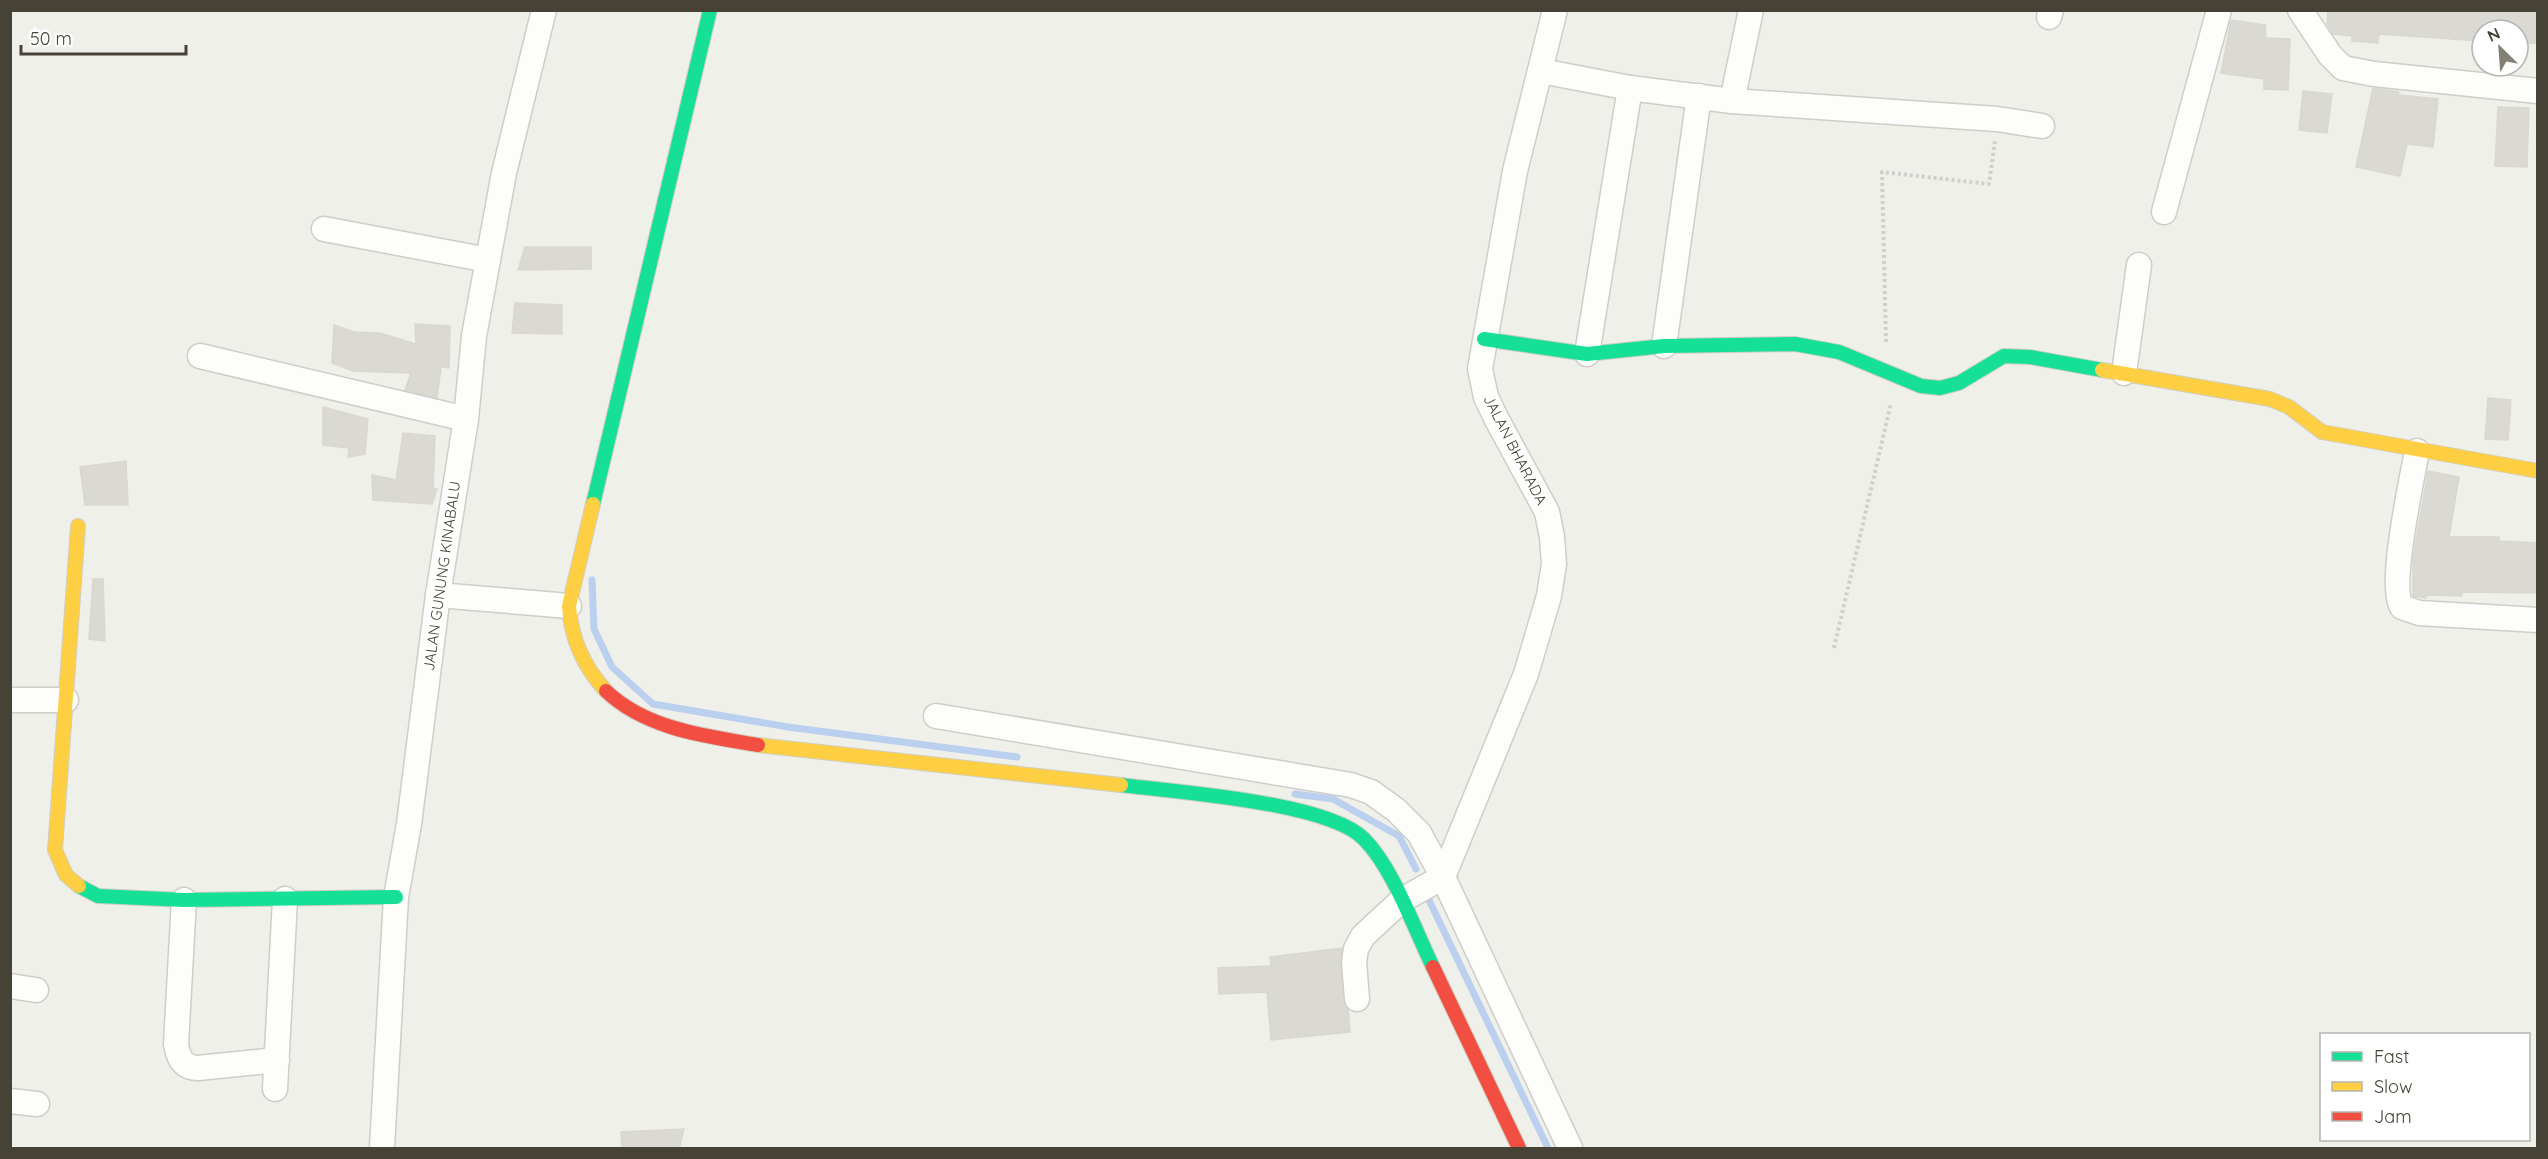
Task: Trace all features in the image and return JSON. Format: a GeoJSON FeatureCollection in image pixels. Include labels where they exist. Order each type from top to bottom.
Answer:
{"type":"FeatureCollection","features":[{"type":"Feature","properties":{"kind":"street","name":"JALAN GUNUNG KINABALU"},"geometry":{"type":"LineString","coordinates":[[382,1149],[396,897],[409,824],[438,595],[466,418],[474,336],[504,173],[544,10]]}},
{"type":"Feature","properties":{"kind":"street"},"geometry":{"type":"LineString","coordinates":[[710,10],[569,606],[570,626],[574,641],[596,678],[629,709],[669,726],[756,745],[1017,772],[1231,799],[1299,811],[1347,827],[1360,835],[1386,869],[1423,889],[1570,1149]]}},
{"type":"Feature","properties":{"kind":"street","name":"JALAN BHARADA"},"geometry":{"type":"LineString","coordinates":[[1423,889],[1526,674],[1549,596],[1554,564],[1552,537],[1546,512],[1486,397],[1480,369],[1515,171],[1555,10]]}},
{"type":"Feature","properties":{"kind":"street"},"geometry":{"type":"LineString","coordinates":[[1732,101],[1751,10]]}},
{"type":"Feature","properties":{"kind":"street"},"geometry":{"type":"LineString","coordinates":[[2164,212],[2219,10]]}},
{"type":"Feature","properties":{"kind":"street"},"geometry":{"type":"LineString","coordinates":[[2300,10],[2330,55],[2343,68],[2374,74],[2538,91]]}},
{"type":"Feature","properties":{"kind":"street"},"geometry":{"type":"LineString","coordinates":[[1541,72],[1630,88],[1732,101],[1997,119],[2042,126]]}},
{"type":"Feature","properties":{"kind":"street"},"geometry":{"type":"LineString","coordinates":[[1587,354],[1630,88]]}},
{"type":"Feature","properties":{"kind":"street"},"geometry":{"type":"LineString","coordinates":[[1664,346],[1699,96]]}},
{"type":"Feature","properties":{"kind":"street"},"geometry":{"type":"LineString","coordinates":[[324,229],[488,260]]}},
{"type":"Feature","properties":{"kind":"street"},"geometry":{"type":"LineString","coordinates":[[2124,373],[2139,265]]}},
{"type":"Feature","properties":{"kind":"street"},"geometry":{"type":"LineString","coordinates":[[1484,339],[1587,354],[1664,346],[1795,344],[1839,352],[1921,386],[1940,388],[1959,383],[2004,356],[2030,357],[2270,399],[2289,407],[2322,432],[2538,471]]}},
{"type":"Feature","properties":{"kind":"street"},"geometry":{"type":"LineString","coordinates":[[200,356],[466,418]]}},
{"type":"Feature","properties":{"kind":"street"},"geometry":{"type":"LineString","coordinates":[[2417,450],[2401,541],[2398,597],[2402,607],[2419,613],[2538,620]]}},
{"type":"Feature","properties":{"kind":"street"},"geometry":{"type":"LineString","coordinates":[[78,526],[55,850],[61,868],[76,884],[98,896],[184,900],[396,897]]}},
{"type":"Feature","properties":{"kind":"street"},"geometry":{"type":"LineString","coordinates":[[438,595],[569,606]]}},
{"type":"Feature","properties":{"kind":"street"},"geometry":{"type":"LineString","coordinates":[[10,700],[66,700]]}},
{"type":"Feature","properties":{"kind":"street"},"geometry":{"type":"LineString","coordinates":[[936,716],[1351,785],[1371,792],[1396,810],[1419,833],[1423,889],[1519,1149]]}},
{"type":"Feature","properties":{"kind":"street"},"geometry":{"type":"LineString","coordinates":[[1357,999],[1354,962],[1356,949],[1369,928],[1423,889]]}},
{"type":"Feature","properties":{"kind":"street"},"geometry":{"type":"LineString","coordinates":[[275,1089],[285,899]]}},
{"type":"Feature","properties":{"kind":"street"},"geometry":{"type":"LineString","coordinates":[[184,900],[176,1044],[183,1064],[190,1068],[198,1068],[276,1060]]}},
{"type":"Feature","properties":{"kind":"street"},"geometry":{"type":"LineString","coordinates":[[10,986],[36,990]]}},
{"type":"Feature","properties":{"kind":"street"},"geometry":{"type":"LineString","coordinates":[[10,1101],[37,1104]]}},
{"type":"Feature","properties":{"kind":"path"},"geometry":{"type":"LineString","coordinates":[[1834,648],[1892,374],[1882,172],[1989,184],[1997,119]]}},
{"type":"Feature","properties":{"kind":"building"},"geometry":{"type":"Polygon","coordinates":[[[2328,10],[2538,10],[2538,43],[2530,43],[2530,18],[2470,18],[2470,40],[2379,34],[2378,43],[2352,41],[2352,36],[2333,34],[2327,24],[2328,10]]]}},
{"type":"Feature","properties":{"kind":"building"},"geometry":{"type":"Polygon","coordinates":[[[2231,20],[2265,25],[2266,38],[2290,39],[2288,90],[2264,89],[2264,79],[2221,73],[2231,20]]]}},
{"type":"Feature","properties":{"kind":"building"},"geometry":{"type":"Polygon","coordinates":[[[2373,88],[2399,92],[2398,95],[2438,99],[2433,147],[2407,144],[2400,176],[2356,167],[2373,88]]]}},
{"type":"Feature","properties":{"kind":"building"},"geometry":{"type":"Polygon","coordinates":[[[2303,91],[2332,94],[2327,133],[2299,130],[2303,91]]]}},
{"type":"Feature","properties":{"kind":"building"},"geometry":{"type":"Polygon","coordinates":[[[2498,107],[2529,108],[2527,167],[2495,166],[2498,107]]]}},
{"type":"Feature","properties":{"kind":"building"},"geometry":{"type":"Polygon","coordinates":[[[525,247],[591,247],[591,269],[518,270],[525,247]]]}},
{"type":"Feature","properties":{"kind":"building"},"geometry":{"type":"Polygon","coordinates":[[[515,303],[562,305],[562,334],[512,333],[515,303]]]}},
{"type":"Feature","properties":{"kind":"building"},"geometry":{"type":"Polygon","coordinates":[[[415,324],[450,326],[449,368],[441,367],[437,398],[405,390],[411,373],[353,371],[332,363],[334,325],[354,332],[380,333],[416,344],[415,324]]]}},
{"type":"Feature","properties":{"kind":"building"},"geometry":{"type":"Polygon","coordinates":[[[2488,398],[2511,400],[2508,440],[2485,439],[2488,398]]]}},
{"type":"Feature","properties":{"kind":"building"},"geometry":{"type":"Polygon","coordinates":[[[323,407],[368,419],[365,454],[348,457],[349,448],[323,445],[323,407]]]}},
{"type":"Feature","properties":{"kind":"building"},"geometry":{"type":"Polygon","coordinates":[[[403,433],[435,436],[433,488],[437,489],[432,504],[373,500],[372,475],[396,480],[403,433]]]}},
{"type":"Feature","properties":{"kind":"building"},"geometry":{"type":"Polygon","coordinates":[[[126,461],[128,505],[85,505],[80,467],[126,461]]]}},
{"type":"Feature","properties":{"kind":"building"},"geometry":{"type":"Polygon","coordinates":[[[2428,471],[2459,477],[2449,537],[2499,537],[2499,541],[2538,543],[2538,593],[2462,592],[2462,596],[2426,595],[2426,598],[2413,596],[2413,558],[2428,471]]]}},
{"type":"Feature","properties":{"kind":"building"},"geometry":{"type":"Polygon","coordinates":[[[93,579],[103,579],[105,641],[89,639],[93,579]]]}},
{"type":"Feature","properties":{"kind":"building"},"geometry":{"type":"Polygon","coordinates":[[[1342,948],[1340,963],[1343,1000],[1348,1009],[1350,1032],[1271,1040],[1267,992],[1219,994],[1218,968],[1271,966],[1270,957],[1342,948]]]}},
{"type":"Feature","properties":{"kind":"building"},"geometry":{"type":"Polygon","coordinates":[[[684,1129],[679,1149],[622,1149],[621,1132],[684,1129]]]}},
{"type":"Feature","properties":{"kind":"waterway"},"geometry":{"type":"LineString","coordinates":[[592,580],[594,629],[612,667],[653,704],[788,727],[1017,757]]}},
{"type":"Feature","properties":{"kind":"waterway"},"geometry":{"type":"LineString","coordinates":[[1295,794],[1333,799],[1399,836],[1416,869]]}},
{"type":"Feature","properties":{"kind":"waterway"},"geometry":{"type":"LineString","coordinates":[[1428,898],[1548,1148]]}},
{"type":"Feature","properties":{"kind":"traffic: fast"},"geometry":{"type":"LineString","coordinates":[[593,504],[710,10]]}},
{"type":"Feature","properties":{"kind":"traffic: fast"},"geometry":{"type":"LineString","coordinates":[[1484,339],[1587,354],[1664,346],[1795,344],[1839,352],[1921,386],[1940,388],[1959,383],[2004,356],[2030,357],[2102,370]]}},
{"type":"Feature","properties":{"kind":"traffic: fast"},"geometry":{"type":"LineString","coordinates":[[1121,785],[1249,801],[1318,816],[1345,826],[1364,839],[1375,851],[1394,882],[1433,967]]}},
{"type":"Feature","properties":{"kind":"traffic: fast"},"geometry":{"type":"LineString","coordinates":[[79,886],[98,896],[184,900],[396,897]]}},
{"type":"Feature","properties":{"kind":"traffic: slow"},"geometry":{"type":"LineString","coordinates":[[2102,370],[2270,399],[2289,407],[2322,432],[2538,471]]}},
{"type":"Feature","properties":{"kind":"traffic: slow"},"geometry":{"type":"LineString","coordinates":[[593,504],[569,606],[572,630],[580,652],[591,672],[606,691]]}},
{"type":"Feature","properties":{"kind":"traffic: slow"},"geometry":{"type":"LineString","coordinates":[[78,526],[55,850],[66,875],[79,886]]}},
{"type":"Feature","properties":{"kind":"traffic: slow"},"geometry":{"type":"LineString","coordinates":[[758,745],[1121,785]]}},
{"type":"Feature","properties":{"kind":"traffic: jam"},"geometry":{"type":"LineString","coordinates":[[606,691],[639,714],[677,729],[758,745]]}},
{"type":"Feature","properties":{"kind":"traffic: jam"},"geometry":{"type":"LineString","coordinates":[[1433,967],[1519,1148]]}}]}
